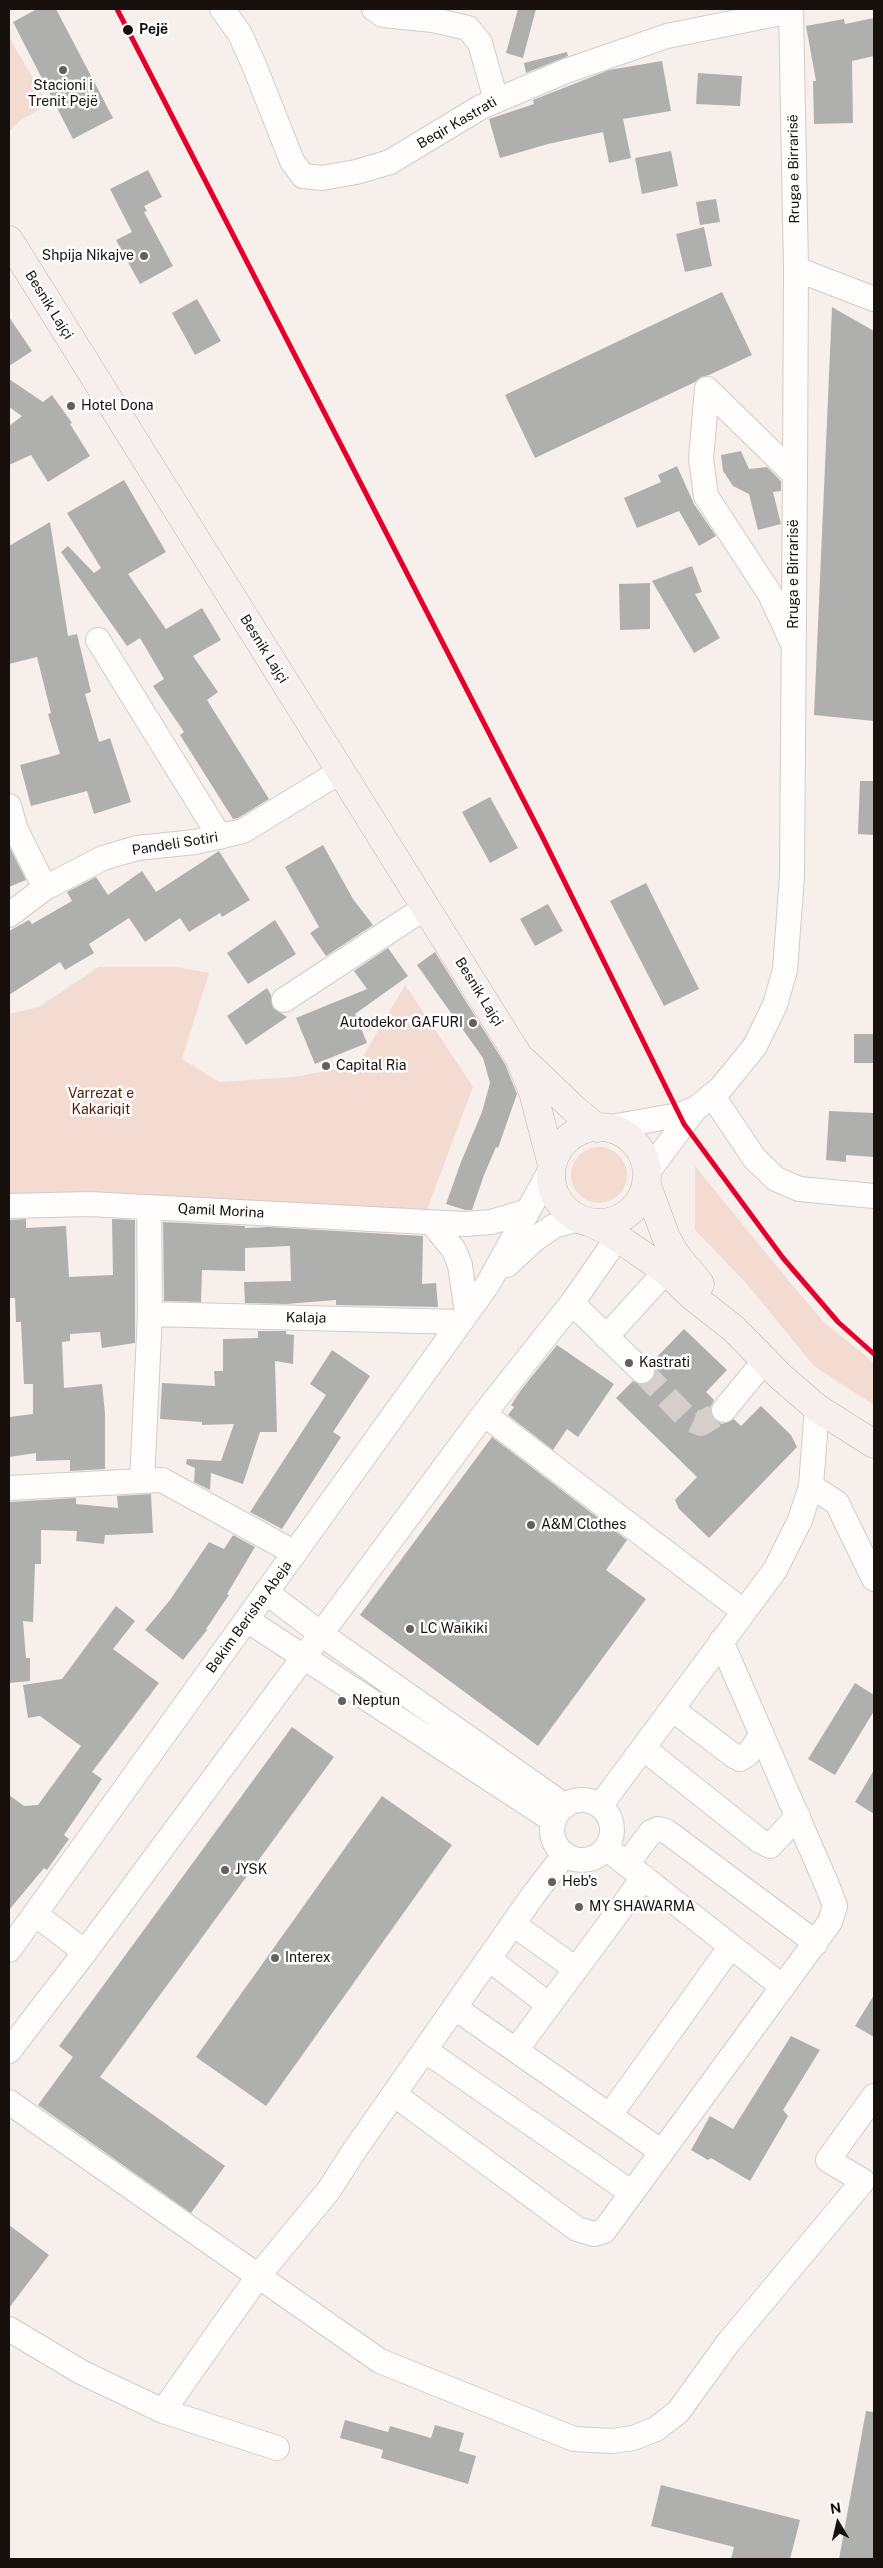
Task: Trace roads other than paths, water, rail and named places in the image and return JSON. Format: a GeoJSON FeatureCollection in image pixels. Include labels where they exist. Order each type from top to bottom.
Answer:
{"type":"FeatureCollection","features":[{"type":"Feature","properties":{"kind":"main road","name":"Besnik Lajçi"},"geometry":{"type":"LineString","coordinates":[[9,240],[519,1057],[533,1092],[552,1167]]}},
{"type":"Feature","properties":{"kind":"main road","name":"Besnik Lajçi"},"geometry":{"type":"LineString","coordinates":[[519,1057],[535,1070],[572,1107],[601,1128]]}},
{"type":"Feature","properties":{"kind":"main road"},"geometry":{"type":"LineString","coordinates":[[734,1329],[676,1255],[658,1219],[646,1178],[644,1159],[638,1147],[617,1131],[601,1128],[579,1132],[560,1146],[552,1167],[551,1181],[557,1198],[568,1213],[618,1238],[666,1271],[692,1296],[734,1329],[817,1408],[874,1444]]}},
{"type":"Feature","properties":{"kind":"main road"},"geometry":{"type":"LineString","coordinates":[[585,1221],[616,1220],[627,1214],[639,1201],[646,1178]]}},
{"type":"Feature","properties":{"kind":"street","name":"Beqir Kastrati"},"geometry":{"type":"LineString","coordinates":[[222,9],[240,34],[292,161],[303,176],[322,178],[356,172],[390,162],[481,107],[566,72],[668,36],[791,10]]}},
{"type":"Feature","properties":{"kind":"street"},"geometry":{"type":"LineString","coordinates":[[374,9],[382,15],[433,20],[468,28],[480,43],[496,100]]}},
{"type":"Feature","properties":{"kind":"street","name":"Rruga e Birrarisë"},"geometry":{"type":"LineString","coordinates":[[646,1178],[704,1102],[755,1046],[775,1005],[784,970],[792,876],[794,647],[796,269],[791,10]]}},
{"type":"Feature","properties":{"kind":"street"},"geometry":{"type":"LineString","coordinates":[[796,269],[874,299]]}},
{"type":"Feature","properties":{"kind":"street"},"geometry":{"type":"LineString","coordinates":[[794,647],[770,594],[706,496],[701,459],[707,389],[795,474]]}},
{"type":"Feature","properties":{"kind":"street"},"geometry":{"type":"LineString","coordinates":[[98,640],[220,837]]}},
{"type":"Feature","properties":{"kind":"street","name":"Pandeli Sotiri"},"geometry":{"type":"LineString","coordinates":[[9,915],[45,888],[103,858],[137,848],[220,837],[242,831],[341,771]]}},
{"type":"Feature","properties":{"kind":"street"},"geometry":{"type":"LineString","coordinates":[[9,806],[12,831],[45,888]]}},
{"type":"Feature","properties":{"kind":"street"},"geometry":{"type":"LineString","coordinates":[[284,1000],[426,907]]}},
{"type":"Feature","properties":{"kind":"street"},"geometry":{"type":"LineString","coordinates":[[601,1128],[655,1120],[704,1102],[755,1159],[776,1179],[800,1190],[874,1196]]}},
{"type":"Feature","properties":{"kind":"street","name":"Bekim Berisha Abeja"},"geometry":{"type":"LineString","coordinates":[[9,1950],[488,1284],[552,1167]]}},
{"type":"Feature","properties":{"kind":"street","name":"Qamil Morina"},"geometry":{"type":"LineString","coordinates":[[9,1206],[88,1204],[432,1223],[491,1222],[528,1211]]}},
{"type":"Feature","properties":{"kind":"street"},"geometry":{"type":"LineString","coordinates":[[142,1481],[150,1314],[149,1207]]}},
{"type":"Feature","properties":{"kind":"street","name":"Bekim Berisha Abeja"},"geometry":{"type":"LineString","coordinates":[[488,1284],[535,1239],[554,1226],[585,1221]]}},
{"type":"Feature","properties":{"kind":"street"},"geometry":{"type":"LineString","coordinates":[[432,1223],[454,1250],[460,1265],[464,1317]]}},
{"type":"Feature","properties":{"kind":"street"},"geometry":{"type":"LineString","coordinates":[[9,2051],[85,1952],[484,1414],[572,1303],[618,1238]]}},
{"type":"Feature","properties":{"kind":"street"},"geometry":{"type":"LineString","coordinates":[[606,1337],[666,1271]]}},
{"type":"Feature","properties":{"kind":"street"},"geometry":{"type":"LineString","coordinates":[[572,1303],[642,1372]]}},
{"type":"Feature","properties":{"kind":"street","name":"Kalaja"},"geometry":{"type":"LineString","coordinates":[[150,1314],[464,1317]]}},
{"type":"Feature","properties":{"kind":"street"},"geometry":{"type":"LineString","coordinates":[[724,1410],[765,1360]]}},
{"type":"Feature","properties":{"kind":"street"},"geometry":{"type":"LineString","coordinates":[[600,1806],[775,1570],[800,1520],[811,1486],[817,1408]]}},
{"type":"Feature","properties":{"kind":"street"},"geometry":{"type":"LineString","coordinates":[[484,1414],[743,1611]]}},
{"type":"Feature","properties":{"kind":"street"},"geometry":{"type":"LineString","coordinates":[[9,1488],[162,1480],[295,1553]]}},
{"type":"Feature","properties":{"kind":"street"},"geometry":{"type":"LineString","coordinates":[[811,1486],[838,1503],[874,1579]]}},
{"type":"Feature","properties":{"kind":"street"},"geometry":{"type":"LineString","coordinates":[[266,1592],[560,1813]]}},
{"type":"Feature","properties":{"kind":"street"},"geometry":{"type":"LineString","coordinates":[[246,1620],[303,1658],[560,1813]]}},
{"type":"Feature","properties":{"kind":"street"},"geometry":{"type":"LineString","coordinates":[[395,2095],[576,2229],[594,2234],[604,2231],[816,1943],[830,1922],[835,1906],[798,1816],[721,1641]]}},
{"type":"Feature","properties":{"kind":"street"},"geometry":{"type":"LineString","coordinates":[[672,1709],[740,1759],[748,1754],[762,1735]]}},
{"type":"Feature","properties":{"kind":"street"},"geometry":{"type":"LineString","coordinates":[[643,1748],[760,1841],[770,1846],[798,1816]]}},
{"type":"Feature","properties":{"kind":"street"},"geometry":{"type":"LineString","coordinates":[[583,1801],[600,1806],[611,1821],[612,1830],[606,1848],[600,1854],[582,1860],[565,1854],[554,1839],[560,1813],[583,1801]]}},
{"type":"Feature","properties":{"kind":"street"},"geometry":{"type":"LineString","coordinates":[[516,2050],[576,1969],[635,1870],[651,1832],[658,1829],[666,1831],[816,1943]]}},
{"type":"Feature","properties":{"kind":"street"},"geometry":{"type":"LineString","coordinates":[[606,1848],[783,1987]]}},
{"type":"Feature","properties":{"kind":"street"},"geometry":{"type":"LineString","coordinates":[[163,2411],[259,2275],[329,2190],[354,2151],[426,2051],[513,1924],[565,1854]]}},
{"type":"Feature","properties":{"kind":"street"},"geometry":{"type":"LineString","coordinates":[[36,1914],[85,1952]]}},
{"type":"Feature","properties":{"kind":"street"},"geometry":{"type":"LineString","coordinates":[[513,1924],[576,1969]]}},
{"type":"Feature","properties":{"kind":"street"},"geometry":{"type":"LineString","coordinates":[[610,2115],[731,1946]]}},
{"type":"Feature","properties":{"kind":"street"},"geometry":{"type":"LineString","coordinates":[[489,1959],[549,2005]]}},
{"type":"Feature","properties":{"kind":"street"},"geometry":{"type":"LineString","coordinates":[[455,2008],[662,2152]]}},
{"type":"Feature","properties":{"kind":"street"},"geometry":{"type":"LineString","coordinates":[[426,2051],[632,2193]]}},
{"type":"Feature","properties":{"kind":"street"},"geometry":{"type":"LineString","coordinates":[[9,2102],[380,2361],[574,2439],[612,2441],[633,2438],[656,2429],[678,2412],[728,2343],[862,2181],[828,2160],[874,2096]]}},
{"type":"Feature","properties":{"kind":"street"},"geometry":{"type":"LineString","coordinates":[[9,2329],[80,2372],[163,2411],[277,2448]]}},
{"type":"Feature","properties":{"kind":"tunnel"},"geometry":{"type":"LineString","coordinates":[[642,1371],[687,1418],[701,1424],[724,1410]]}},
{"type":"Feature","properties":{"kind":"place","name":"Pejë"},"geometry":{"type":"Point","coordinates":[128,30]}},
{"type":"Feature","properties":{"kind":"place","name":"Stacioni i Trenit Pejë"},"geometry":{"type":"Point","coordinates":[63,70]}},
{"type":"Feature","properties":{"kind":"place","name":"Shpija Nikajve"},"geometry":{"type":"Point","coordinates":[144,256]}},
{"type":"Feature","properties":{"kind":"place","name":"Hotel Dona"},"geometry":{"type":"Point","coordinates":[71,406]}},
{"type":"Feature","properties":{"kind":"place","name":"Autodekor GAFURI"},"geometry":{"type":"Point","coordinates":[473,1023]}},
{"type":"Feature","properties":{"kind":"place","name":"Capital Ria"},"geometry":{"type":"Point","coordinates":[326,1066]}},
{"type":"Feature","properties":{"kind":"place","name":"Kastrati"},"geometry":{"type":"Point","coordinates":[629,1363]}},
{"type":"Feature","properties":{"kind":"place","name":"A&M Clothes"},"geometry":{"type":"Point","coordinates":[531,1525]}},
{"type":"Feature","properties":{"kind":"place","name":"LC Waikiki"},"geometry":{"type":"Point","coordinates":[410,1629]}},
{"type":"Feature","properties":{"kind":"place","name":"Neptun"},"geometry":{"type":"Point","coordinates":[342,1701]}},
{"type":"Feature","properties":{"kind":"place","name":"JYSK"},"geometry":{"type":"Point","coordinates":[225,1870]}},
{"type":"Feature","properties":{"kind":"place","name":"Heb's"},"geometry":{"type":"Point","coordinates":[552,1882]}},
{"type":"Feature","properties":{"kind":"place","name":"MY SHAWARMA"},"geometry":{"type":"Point","coordinates":[579,1907]}},
{"type":"Feature","properties":{"kind":"place","name":"Interex"},"geometry":{"type":"Point","coordinates":[275,1958]}},
{"type":"Feature","properties":{"kind":"park label","name":"Varrezat e Kakariqit"},"geometry":{"type":"Point","coordinates":[101,1102]}}]}
